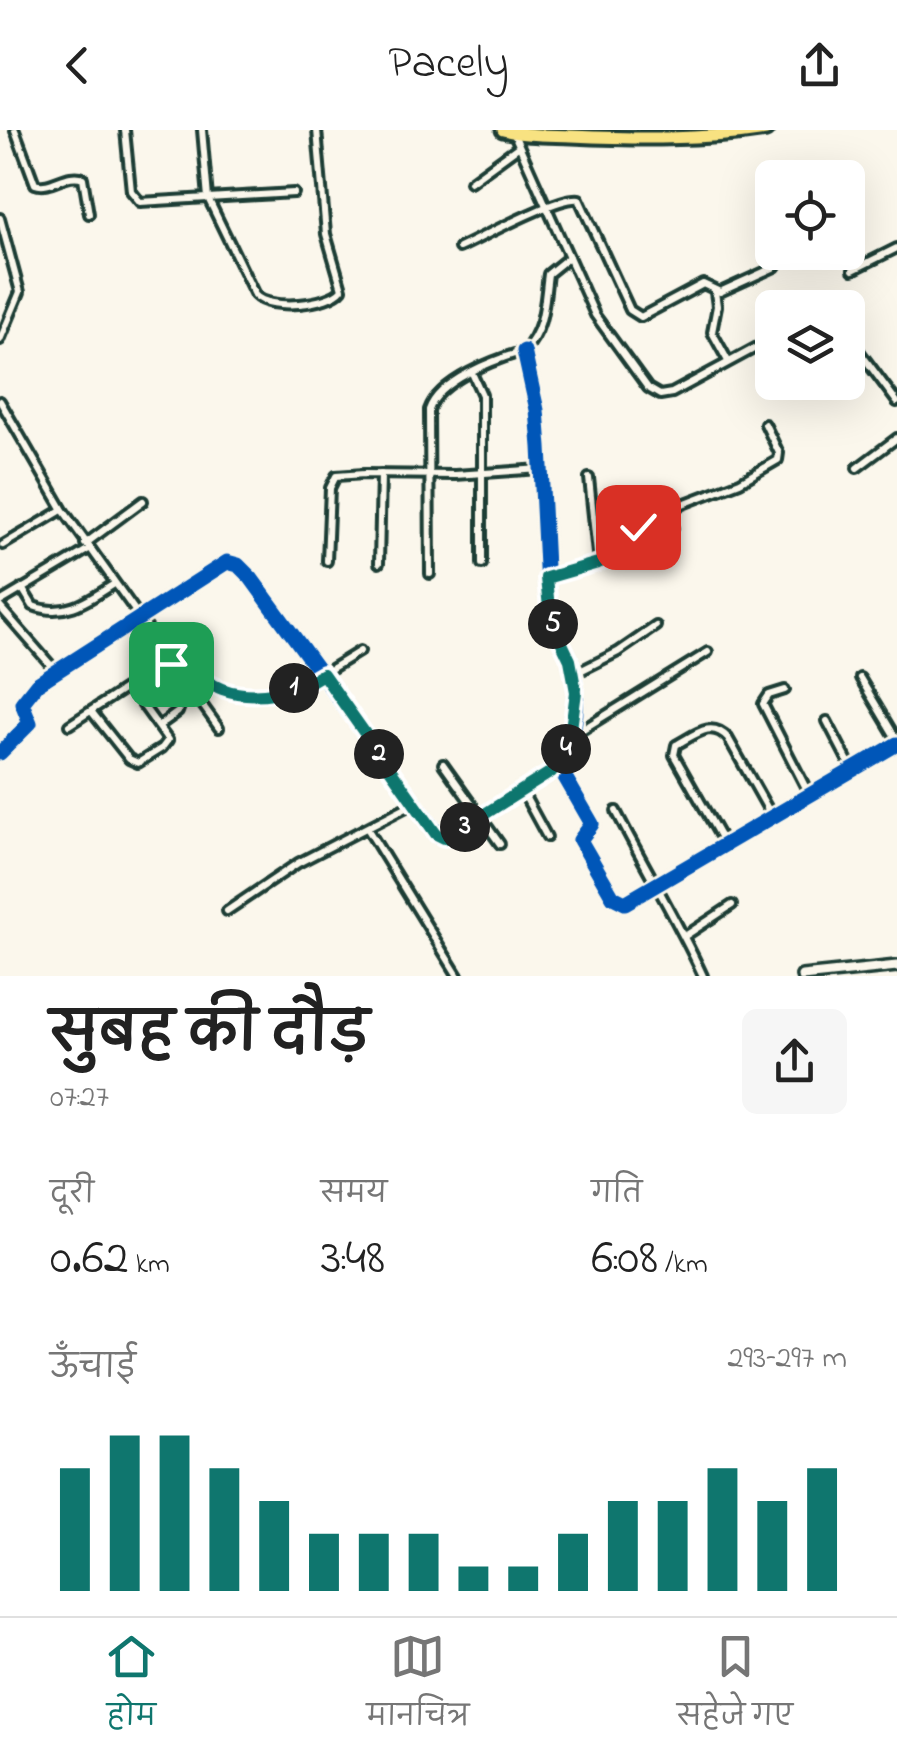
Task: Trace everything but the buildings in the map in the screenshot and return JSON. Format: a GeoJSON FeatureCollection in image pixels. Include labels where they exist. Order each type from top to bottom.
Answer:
{"type":"FeatureCollection","features":[{"type":"Feature","properties":{"kind":"main road"},"geometry":{"type":"LineString","coordinates":[[508,131],[636,138],[766,130]]}},
{"type":"Feature","properties":{"kind":"street"},"geometry":{"type":"LineString","coordinates":[[15,130],[35,184],[43,186],[78,175],[86,183],[89,214]]}},
{"type":"Feature","properties":{"kind":"street"},"geometry":{"type":"LineString","coordinates":[[125,130],[129,179],[140,202],[294,193]]}},
{"type":"Feature","properties":{"kind":"street"},"geometry":{"type":"LineString","coordinates":[[202,130],[208,198],[261,302],[318,302],[339,294],[342,284],[326,234],[316,130]]}},
{"type":"Feature","properties":{"kind":"street"},"geometry":{"type":"LineString","coordinates":[[508,131],[596,316],[648,388],[660,395],[672,392],[755,347]]}},
{"type":"Feature","properties":{"kind":"street"},"geometry":{"type":"LineString","coordinates":[[470,182],[518,147]]}},
{"type":"Feature","properties":{"kind":"street"},"geometry":{"type":"LineString","coordinates":[[458,248],[579,198],[635,315],[652,314],[703,284],[715,292],[717,306],[712,332],[728,360]]}},
{"type":"Feature","properties":{"kind":"street"},"geometry":{"type":"LineString","coordinates":[[0,218],[20,292],[0,340]]}},
{"type":"Feature","properties":{"kind":"street"},"geometry":{"type":"LineString","coordinates":[[865,264],[897,248]]}},
{"type":"Feature","properties":{"kind":"street"},"geometry":{"type":"LineString","coordinates":[[430,574],[429,410],[433,400],[439,391],[472,373],[524,351],[538,336],[548,274],[569,258]]}},
{"type":"Feature","properties":{"kind":"street"},"geometry":{"type":"LineString","coordinates":[[715,292],[768,270]]}},
{"type":"Feature","properties":{"kind":"street"},"geometry":{"type":"LineString","coordinates":[[0,753],[30,724],[22,710],[37,684],[232,562],[251,578],[323,674],[436,834],[444,838],[558,766],[570,736],[576,692],[574,674],[550,618],[536,410],[524,351]]}},
{"type":"Feature","properties":{"kind":"street"},"geometry":{"type":"LineString","coordinates":[[865,359],[897,402]]}},
{"type":"Feature","properties":{"kind":"street"},"geometry":{"type":"LineString","coordinates":[[472,373],[482,395],[482,564]]}},
{"type":"Feature","properties":{"kind":"street"},"geometry":{"type":"LineString","coordinates":[[0,401],[62,510],[219,728]]}},
{"type":"Feature","properties":{"kind":"street"},"geometry":{"type":"LineString","coordinates":[[635,546],[638,527],[648,517],[740,482],[778,460],[765,424]]}},
{"type":"Feature","properties":{"kind":"street"},"geometry":{"type":"LineString","coordinates":[[857,468],[897,438]]}},
{"type":"Feature","properties":{"kind":"street"},"geometry":{"type":"LineString","coordinates":[[327,561],[332,482],[344,474],[430,475],[541,468]]}},
{"type":"Feature","properties":{"kind":"street"},"geometry":{"type":"LineString","coordinates":[[380,564],[381,474]]}},
{"type":"Feature","properties":{"kind":"street"},"geometry":{"type":"LineString","coordinates":[[588,478],[598,563]]}},
{"type":"Feature","properties":{"kind":"street"},"geometry":{"type":"LineString","coordinates":[[56,672],[0,604],[87,546],[144,501]]}},
{"type":"Feature","properties":{"kind":"street"},"geometry":{"type":"LineString","coordinates":[[3,546],[62,510]]}},
{"type":"Feature","properties":{"kind":"street"},"geometry":{"type":"LineString","coordinates":[[546,578],[598,563],[673,528]]}},
{"type":"Feature","properties":{"kind":"street"},"geometry":{"type":"LineString","coordinates":[[22,588],[34,606],[53,610],[76,608],[114,584]]}},
{"type":"Feature","properties":{"kind":"street"},"geometry":{"type":"LineString","coordinates":[[574,674],[618,652],[656,626]]}},
{"type":"Feature","properties":{"kind":"street"},"geometry":{"type":"LineString","coordinates":[[171,664],[221,688],[251,694],[300,688],[360,651]]}},
{"type":"Feature","properties":{"kind":"street"},"geometry":{"type":"LineString","coordinates":[[570,736],[708,652]]}},
{"type":"Feature","properties":{"kind":"street"},"geometry":{"type":"LineString","coordinates":[[69,726],[128,686],[171,664]]}},
{"type":"Feature","properties":{"kind":"street"},"geometry":{"type":"LineString","coordinates":[[860,678],[895,744],[897,757]]}},
{"type":"Feature","properties":{"kind":"street"},"geometry":{"type":"LineString","coordinates":[[91,710],[125,754],[138,763],[166,744],[166,734],[128,686]]}},
{"type":"Feature","properties":{"kind":"street"},"geometry":{"type":"LineString","coordinates":[[160,725],[178,712],[187,686]]}},
{"type":"Feature","properties":{"kind":"street"},"geometry":{"type":"LineString","coordinates":[[785,690],[769,695],[763,704],[810,796]]}},
{"type":"Feature","properties":{"kind":"street"},"geometry":{"type":"LineString","coordinates":[[827,722],[853,771]]}},
{"type":"Feature","properties":{"kind":"street"},"geometry":{"type":"LineString","coordinates":[[726,846],[674,755],[676,746],[710,727],[718,728],[728,738],[773,818]]}},
{"type":"Feature","properties":{"kind":"street"},"geometry":{"type":"LineString","coordinates":[[558,766],[592,824],[580,840],[613,897],[625,903],[895,744]]}},
{"type":"Feature","properties":{"kind":"street"},"geometry":{"type":"LineString","coordinates":[[442,764],[500,844]]}},
{"type":"Feature","properties":{"kind":"street"},"geometry":{"type":"LineString","coordinates":[[522,791],[547,837]]}},
{"type":"Feature","properties":{"kind":"street"},"geometry":{"type":"LineString","coordinates":[[227,911],[298,863],[414,803]]}},
{"type":"Feature","properties":{"kind":"street"},"geometry":{"type":"LineString","coordinates":[[616,811],[703,976]]}},
{"type":"Feature","properties":{"kind":"street"},"geometry":{"type":"LineString","coordinates":[[367,828],[458,976]]}},
{"type":"Feature","properties":{"kind":"street"},"geometry":{"type":"LineString","coordinates":[[685,936],[732,905]]}},
{"type":"Feature","properties":{"kind":"street"},"geometry":{"type":"LineString","coordinates":[[802,976],[897,966]]}},
{"type":"Feature","properties":{"kind":"cycle path"},"geometry":{"type":"LineString","coordinates":[[0,753],[30,723],[22,703],[37,684],[227,562],[238,565],[251,578],[439,836],[450,836],[556,768],[573,730],[576,685],[548,607],[537,410],[524,351]]}},
{"type":"Feature","properties":{"kind":"cycle path"},"geometry":{"type":"LineString","coordinates":[[558,765],[592,824],[580,840],[613,897],[625,903],[897,744]]}},
{"type":"Feature","properties":{"kind":"route"},"geometry":{"type":"LineString","coordinates":[[171,664],[234,693],[300,688],[323,674],[436,834],[444,838],[551,772],[563,758],[570,736],[576,681],[550,618],[546,578],[598,563],[635,546],[638,527]]}}]}
